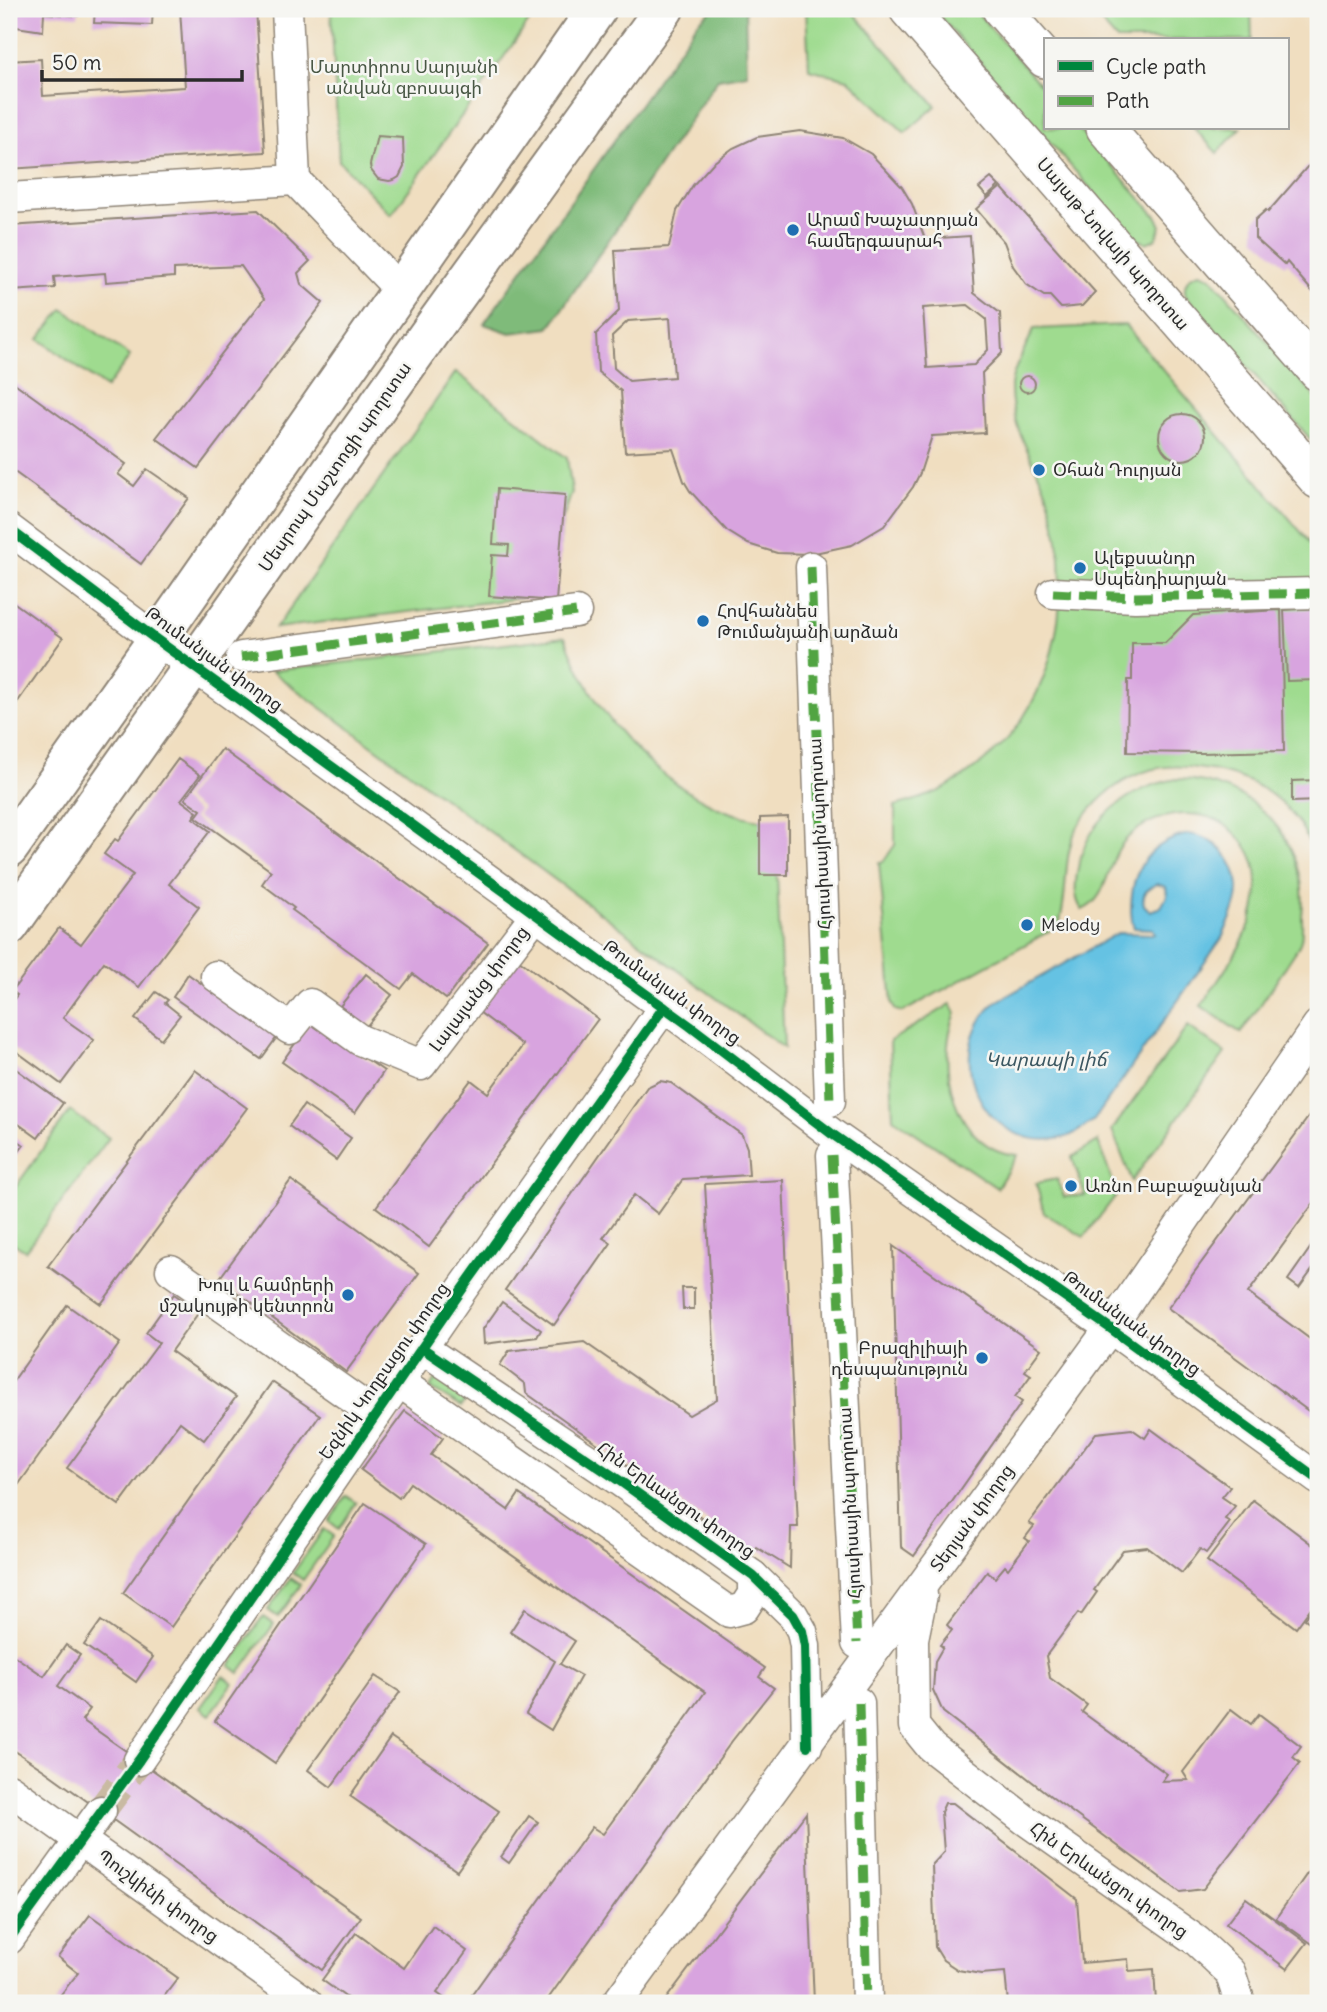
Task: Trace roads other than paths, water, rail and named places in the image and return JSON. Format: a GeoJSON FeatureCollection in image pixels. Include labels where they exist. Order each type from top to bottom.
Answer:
{"type":"FeatureCollection","features":[{"type":"Feature","properties":{"kind":"highway"},"geometry":{"type":"LineString","coordinates":[[9,848],[597,9]]}},
{"type":"Feature","properties":{"kind":"highway","name":"Մեսրոպ Մաշտոցի պողոտա"},"geometry":{"type":"LineString","coordinates":[[9,926],[435,325],[664,9]]}},
{"type":"Feature","properties":{"kind":"main road","name":"Սայաթ-Նովայի պողոտա"},"geometry":{"type":"LineString","coordinates":[[908,9],[1318,480]]}},
{"type":"Feature","properties":{"kind":"main road"},"geometry":{"type":"LineString","coordinates":[[1001,9],[1044,58]]}},
{"type":"Feature","properties":{"kind":"main road"},"geometry":{"type":"LineString","coordinates":[[1107,130],[1318,372]]}},
{"type":"Feature","properties":{"kind":"street"},"geometry":{"type":"LineString","coordinates":[[287,9],[295,180],[401,291]]}},
{"type":"Feature","properties":{"kind":"street"},"geometry":{"type":"LineString","coordinates":[[9,198],[295,180]]}},
{"type":"Feature","properties":{"kind":"street","name":"Թումանյան փողոց"},"geometry":{"type":"LineString","coordinates":[[9,529],[157,640],[664,1007],[875,1165],[1315,1469]]}},
{"type":"Feature","properties":{"kind":"street","name":"Հյուսիսային պողոտա"},"geometry":{"type":"LineString","coordinates":[[811,567],[830,1101]]}},
{"type":"Feature","properties":{"kind":"street"},"geometry":{"type":"LineString","coordinates":[[1053,593],[1135,597],[1318,593]]}},
{"type":"Feature","properties":{"kind":"street"},"geometry":{"type":"LineString","coordinates":[[240,657],[576,612]]}},
{"type":"Feature","properties":{"kind":"street","name":"Լալայանց փողոց"},"geometry":{"type":"LineString","coordinates":[[216,976],[290,1029],[310,1004],[360,1040],[421,1065],[536,914]]}},
{"type":"Feature","properties":{"kind":"street","name":"Եզնիկ Կողբացու փողոց"},"geometry":{"type":"LineString","coordinates":[[139,1760],[398,1381],[664,1007]]}},
{"type":"Feature","properties":{"kind":"street","name":"Տերյան փողոց"},"geometry":{"type":"LineString","coordinates":[[617,2003],[807,1746],[857,1686],[925,1582],[1310,1057],[1318,1025]]}},
{"type":"Feature","properties":{"kind":"street","name":"Հյուսիսային պողոտա"},"geometry":{"type":"LineString","coordinates":[[832,1155],[856,1643]]}},
{"type":"Feature","properties":{"kind":"street"},"geometry":{"type":"LineString","coordinates":[[172,1270],[375,1414]]}},
{"type":"Feature","properties":{"kind":"street","name":"Հին Երևանցու փողոց"},"geometry":{"type":"LineString","coordinates":[[422,1348],[620,1481],[753,1576],[793,1615],[802,1631],[805,1646],[807,1746]]}},
{"type":"Feature","properties":{"kind":"street","name":"Հին Երևանցու փողոց"},"geometry":{"type":"LineString","coordinates":[[398,1381],[729,1612],[744,1608],[754,1594],[753,1576]]}},
{"type":"Feature","properties":{"kind":"street","name":"Հին Երևանցու փողոց"},"geometry":{"type":"LineString","coordinates":[[925,1582],[913,1639],[914,1726],[931,1748],[1024,1819],[1197,1941],[1230,1972],[1240,2003]]}},
{"type":"Feature","properties":{"kind":"street"},"geometry":{"type":"LineString","coordinates":[[857,1686],[867,2003]]}},
{"type":"Feature","properties":{"kind":"street","name":"Պուշկինի փողոց"},"geometry":{"type":"LineString","coordinates":[[9,1789],[307,2003]]}},
{"type":"Feature","properties":{"kind":"street"},"geometry":{"type":"LineString","coordinates":[[9,1940],[101,1811]]}},
{"type":"Feature","properties":{"kind":"water","name":"Կարապի լիճ"},"geometry":{"type":"Polygon","coordinates":[[[1189,834],[1207,840],[1223,851],[1233,867],[1238,886],[1237,899],[1222,938],[1094,1120],[1066,1137],[1038,1139],[1013,1132],[993,1117],[979,1097],[971,1073],[971,1048],[979,1024],[996,1002],[1118,933],[1155,934],[1153,929],[1134,928],[1131,908],[1134,883],[1150,854],[1177,837],[1189,834]],[[1157,884],[1146,892],[1144,905],[1150,911],[1161,907],[1167,896],[1166,887],[1157,884]]]}},
{"type":"Feature","properties":{"kind":"tunnel"},"geometry":{"type":"LineString","coordinates":[[101,1811],[139,1760]]}},
{"type":"Feature","properties":{"kind":"place","name":"Արամ Խաչատրյան համերգասրահ"},"geometry":{"type":"Point","coordinates":[793,230]}},
{"type":"Feature","properties":{"kind":"place","name":"Օհան Դուրյան"},"geometry":{"type":"Point","coordinates":[1039,470]}},
{"type":"Feature","properties":{"kind":"place","name":"Ալեքսանդր Սպենդիարյան"},"geometry":{"type":"Point","coordinates":[1080,568]}},
{"type":"Feature","properties":{"kind":"place","name":"Հովհաննես Թումանյանի արձան"},"geometry":{"type":"Point","coordinates":[703,621]}},
{"type":"Feature","properties":{"kind":"place","name":"Melody"},"geometry":{"type":"Point","coordinates":[1027,925]}},
{"type":"Feature","properties":{"kind":"place","name":"Առնո Բաբաջանյան"},"geometry":{"type":"Point","coordinates":[1071,1186]}},
{"type":"Feature","properties":{"kind":"place","name":"Խուլ և համրերի մշակույթի կենտրոն"},"geometry":{"type":"Point","coordinates":[348,1295]}},
{"type":"Feature","properties":{"kind":"place","name":"Բրազիլիայի դեսպանություն"},"geometry":{"type":"Point","coordinates":[982,1358]}},
{"type":"Feature","properties":{"kind":"park label","name":"Մարտիրոս Սարյանի անվան զբոսայգի"},"geometry":{"type":"Point","coordinates":[404,77]}}]}
